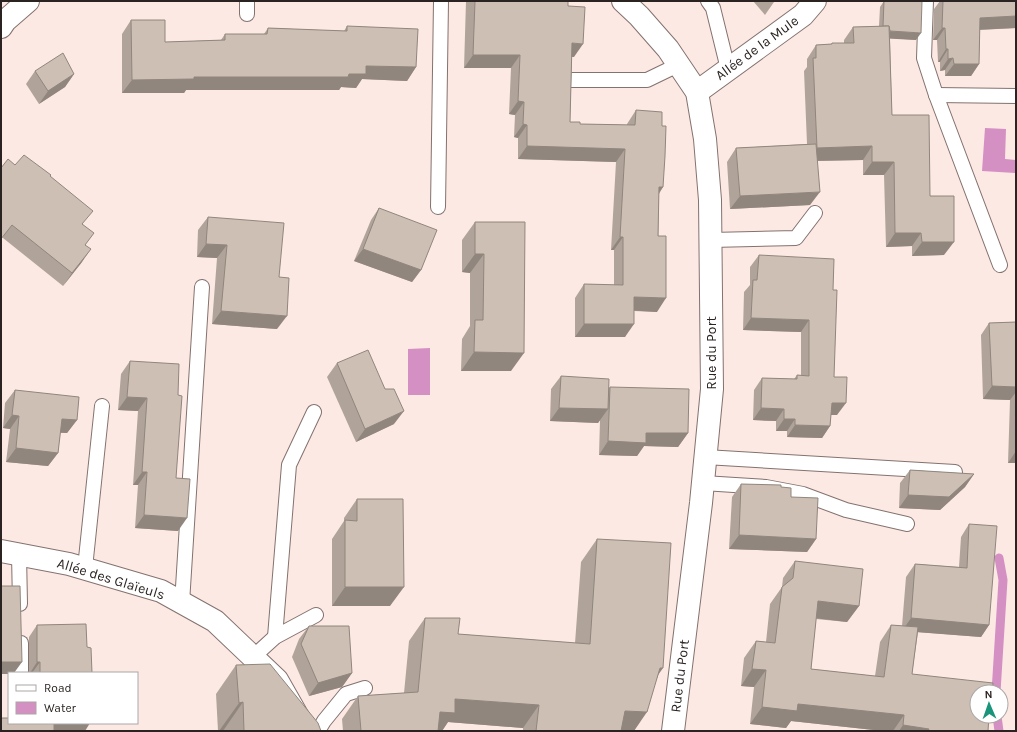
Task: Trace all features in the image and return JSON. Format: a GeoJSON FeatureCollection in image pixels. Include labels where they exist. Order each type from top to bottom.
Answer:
{"type":"FeatureCollection","features":[{"type":"Feature","properties":{"kind":"street"},"geometry":{"type":"LineString","coordinates":[[1,27],[5,21],[28,1]]}},
{"type":"Feature","properties":{"kind":"street","name":"Rue du Port"},"geometry":{"type":"LineString","coordinates":[[623,1],[668,49],[696,92],[705,139],[710,200],[712,389],[706,457],[673,731]]}},
{"type":"Feature","properties":{"kind":"street","name":"Allée de la Mule"},"geometry":{"type":"LineString","coordinates":[[696,92],[803,15],[815,1]]}},
{"type":"Feature","properties":{"kind":"street","name":"Allée des Glaïeuls"},"geometry":{"type":"LineString","coordinates":[[10,553],[85,568],[161,591],[215,621],[277,680],[306,731]]}},
{"type":"Feature","properties":{"kind":"lane"},"geometry":{"type":"LineString","coordinates":[[438,207],[441,1]]}},
{"type":"Feature","properties":{"kind":"lane"},"geometry":{"type":"LineString","coordinates":[[708,1],[713,8],[728,69]]}},
{"type":"Feature","properties":{"kind":"lane"},"geometry":{"type":"LineString","coordinates":[[926,1],[924,58],[936,95],[1000,265]]}},
{"type":"Feature","properties":{"kind":"lane"},"geometry":{"type":"LineString","coordinates":[[570,80],[647,80],[678,65]]}},
{"type":"Feature","properties":{"kind":"lane"},"geometry":{"type":"LineString","coordinates":[[936,95],[1016,96]]}},
{"type":"Feature","properties":{"kind":"lane"},"geometry":{"type":"LineString","coordinates":[[711,240],[796,238],[815,213]]}},
{"type":"Feature","properties":{"kind":"lane"},"geometry":{"type":"LineString","coordinates":[[182,603],[202,287]]}},
{"type":"Feature","properties":{"kind":"lane"},"geometry":{"type":"LineString","coordinates":[[85,568],[102,406]]}},
{"type":"Feature","properties":{"kind":"lane"},"geometry":{"type":"LineString","coordinates":[[274,637],[289,465],[314,412]]}},
{"type":"Feature","properties":{"kind":"lane"},"geometry":{"type":"LineString","coordinates":[[706,457],[955,472]]}},
{"type":"Feature","properties":{"kind":"lane"},"geometry":{"type":"LineString","coordinates":[[703,483],[766,487],[803,494],[846,510],[907,524]]}},
{"type":"Feature","properties":{"kind":"lane"},"geometry":{"type":"LineString","coordinates":[[10,553],[20,618]]}},
{"type":"Feature","properties":{"kind":"lane"},"geometry":{"type":"LineString","coordinates":[[253,657],[274,637],[316,615]]}},
{"type":"Feature","properties":{"kind":"lane"},"geometry":{"type":"LineString","coordinates":[[20,634],[21,672]]}},
{"type":"Feature","properties":{"kind":"lane"},"geometry":{"type":"LineString","coordinates":[[318,731],[324,721],[346,694],[365,688]]}},
{"type":"Feature","properties":{"kind":"water"},"geometry":{"type":"Polygon","coordinates":[[[985,128],[1006,129],[1005,159],[1016,160],[1015,173],[982,171],[985,128]]]}},
{"type":"Feature","properties":{"kind":"water"},"geometry":{"type":"Polygon","coordinates":[[[430,348],[430,395],[408,395],[408,349],[430,348]]]}},
{"type":"Feature","properties":{"kind":"building"},"geometry":{"type":"Polygon","coordinates":[[[475,1],[568,1],[568,6],[585,7],[583,44],[572,43],[570,122],[580,122],[580,124],[635,125],[636,110],[662,112],[662,126],[666,126],[663,187],[659,187],[658,236],[666,236],[666,298],[634,297],[634,324],[584,324],[584,284],[623,285],[623,237],[620,237],[625,149],[527,146],[527,125],[523,124],[524,102],[518,101],[520,55],[473,55],[475,1]]]}},
{"type":"Feature","properties":{"kind":"building"},"geometry":{"type":"Polygon","coordinates":[[[884,1],[922,1],[921,33],[890,31],[889,26],[883,26],[884,1]]]}},
{"type":"Feature","properties":{"kind":"building"},"geometry":{"type":"Polygon","coordinates":[[[943,1],[1016,1],[1016,16],[980,18],[979,64],[954,64],[953,58],[948,59],[945,28],[942,28],[943,1]]]}},
{"type":"Feature","properties":{"kind":"building"},"geometry":{"type":"Polygon","coordinates":[[[131,20],[165,20],[165,42],[225,40],[225,34],[267,34],[268,28],[347,31],[347,26],[418,29],[416,67],[366,66],[366,74],[349,74],[348,77],[194,77],[194,79],[132,80],[131,20]]]}},
{"type":"Feature","properties":{"kind":"building"},"geometry":{"type":"Polygon","coordinates":[[[889,26],[892,115],[929,115],[930,196],[954,196],[954,242],[922,242],[921,233],[895,233],[894,162],[872,162],[872,146],[817,148],[813,58],[816,58],[816,45],[854,43],[853,27],[889,26]]]}},
{"type":"Feature","properties":{"kind":"building"},"geometry":{"type":"Polygon","coordinates":[[[63,53],[74,74],[48,91],[35,71],[63,53]]]}},
{"type":"Feature","properties":{"kind":"building"},"geometry":{"type":"Polygon","coordinates":[[[816,144],[820,192],[740,196],[736,148],[816,144]]]}},
{"type":"Feature","properties":{"kind":"building"},"geometry":{"type":"Polygon","coordinates":[[[24,155],[51,175],[50,176],[93,211],[82,224],[94,233],[85,245],[91,249],[72,273],[12,225],[1,239],[1,168],[8,159],[15,165],[24,155]]]}},
{"type":"Feature","properties":{"kind":"building"},"geometry":{"type":"Polygon","coordinates":[[[379,208],[437,230],[421,270],[363,249],[379,208]]]}},
{"type":"Feature","properties":{"kind":"building"},"geometry":{"type":"Polygon","coordinates":[[[208,217],[284,223],[279,277],[289,278],[287,316],[221,311],[227,245],[206,244],[208,217]]]}},
{"type":"Feature","properties":{"kind":"building"},"geometry":{"type":"Polygon","coordinates":[[[475,222],[525,222],[524,353],[474,352],[475,320],[483,320],[484,254],[475,254],[475,222]]]}},
{"type":"Feature","properties":{"kind":"building"},"geometry":{"type":"Polygon","coordinates":[[[759,255],[834,259],[833,290],[837,290],[834,377],[847,377],[846,403],[832,403],[830,426],[795,425],[795,419],[784,419],[784,409],[761,408],[762,378],[797,379],[797,375],[809,376],[809,320],[751,318],[753,280],[757,280],[759,255]]]}},
{"type":"Feature","properties":{"kind":"building"},"geometry":{"type":"Polygon","coordinates":[[[1016,322],[1016,387],[992,386],[989,323],[1016,322]]]}},
{"type":"Feature","properties":{"kind":"building"},"geometry":{"type":"Polygon","coordinates":[[[368,350],[385,389],[394,389],[404,411],[365,429],[337,363],[368,350]]]}},
{"type":"Feature","properties":{"kind":"building"},"geometry":{"type":"Polygon","coordinates":[[[130,361],[179,364],[178,395],[182,396],[176,478],[190,479],[187,518],[144,515],[147,472],[142,472],[147,398],[127,397],[130,361]]]}},
{"type":"Feature","properties":{"kind":"building"},"geometry":{"type":"Polygon","coordinates":[[[561,376],[609,379],[608,409],[559,408],[561,376]]]}},
{"type":"Feature","properties":{"kind":"building"},"geometry":{"type":"Polygon","coordinates":[[[610,387],[689,389],[688,433],[646,433],[646,443],[608,441],[610,387]]]}},
{"type":"Feature","properties":{"kind":"building"},"geometry":{"type":"Polygon","coordinates":[[[15,390],[79,397],[77,420],[62,419],[58,453],[16,448],[19,416],[12,415],[15,390]]]}},
{"type":"Feature","properties":{"kind":"building"},"geometry":{"type":"Polygon","coordinates":[[[910,470],[974,474],[949,497],[908,495],[910,470]]]}},
{"type":"Feature","properties":{"kind":"building"},"geometry":{"type":"Polygon","coordinates":[[[741,484],[781,485],[781,487],[791,488],[791,497],[818,498],[816,539],[739,535],[741,484]]]}},
{"type":"Feature","properties":{"kind":"building"},"geometry":{"type":"Polygon","coordinates":[[[357,499],[403,499],[404,587],[345,587],[345,520],[357,521],[357,499]]]}},
{"type":"Feature","properties":{"kind":"building"},"geometry":{"type":"Polygon","coordinates":[[[969,524],[997,526],[989,625],[911,618],[915,564],[967,568],[969,524]]]}},
{"type":"Feature","properties":{"kind":"building"},"geometry":{"type":"Polygon","coordinates":[[[597,539],[671,543],[663,668],[660,668],[647,712],[625,711],[621,731],[536,731],[539,705],[455,699],[455,713],[440,712],[438,731],[361,731],[358,696],[418,692],[425,618],[460,618],[458,634],[590,644],[597,539]]]}},
{"type":"Feature","properties":{"kind":"building"},"geometry":{"type":"Polygon","coordinates":[[[795,561],[863,569],[859,606],[818,601],[811,669],[884,677],[891,625],[918,627],[912,674],[993,683],[969,684],[969,724],[988,724],[988,731],[928,731],[929,729],[903,725],[904,715],[798,704],[797,711],[762,707],[766,670],[752,669],[756,641],[775,643],[782,587],[793,578],[795,561]]]}},
{"type":"Feature","properties":{"kind":"building"},"geometry":{"type":"Polygon","coordinates":[[[1,586],[20,586],[22,662],[1,662],[1,586]]]}},
{"type":"Feature","properties":{"kind":"building"},"geometry":{"type":"Polygon","coordinates":[[[86,624],[87,647],[91,648],[92,672],[40,672],[40,662],[37,662],[37,625],[86,624]]]}},
{"type":"Feature","properties":{"kind":"building"},"geometry":{"type":"Polygon","coordinates":[[[309,626],[349,626],[352,673],[318,683],[301,644],[309,626]]]}},
{"type":"Feature","properties":{"kind":"building"},"geometry":{"type":"Polygon","coordinates":[[[270,664],[318,723],[321,731],[244,731],[243,702],[239,703],[236,665],[270,664]]]}},
{"type":"Feature","properties":{"kind":"building"},"geometry":{"type":"Polygon","coordinates":[[[1,718],[8,718],[8,724],[54,724],[54,731],[1,731],[1,718]]]}},
{"type":"Feature","properties":{"kind":"waterway"},"geometry":{"type":"LineString","coordinates":[[996,684],[1003,580],[999,558]]}},
{"type":"Feature","properties":{"kind":"waterway"},"geometry":{"type":"LineString","coordinates":[[998,724],[999,731]]}}]}
